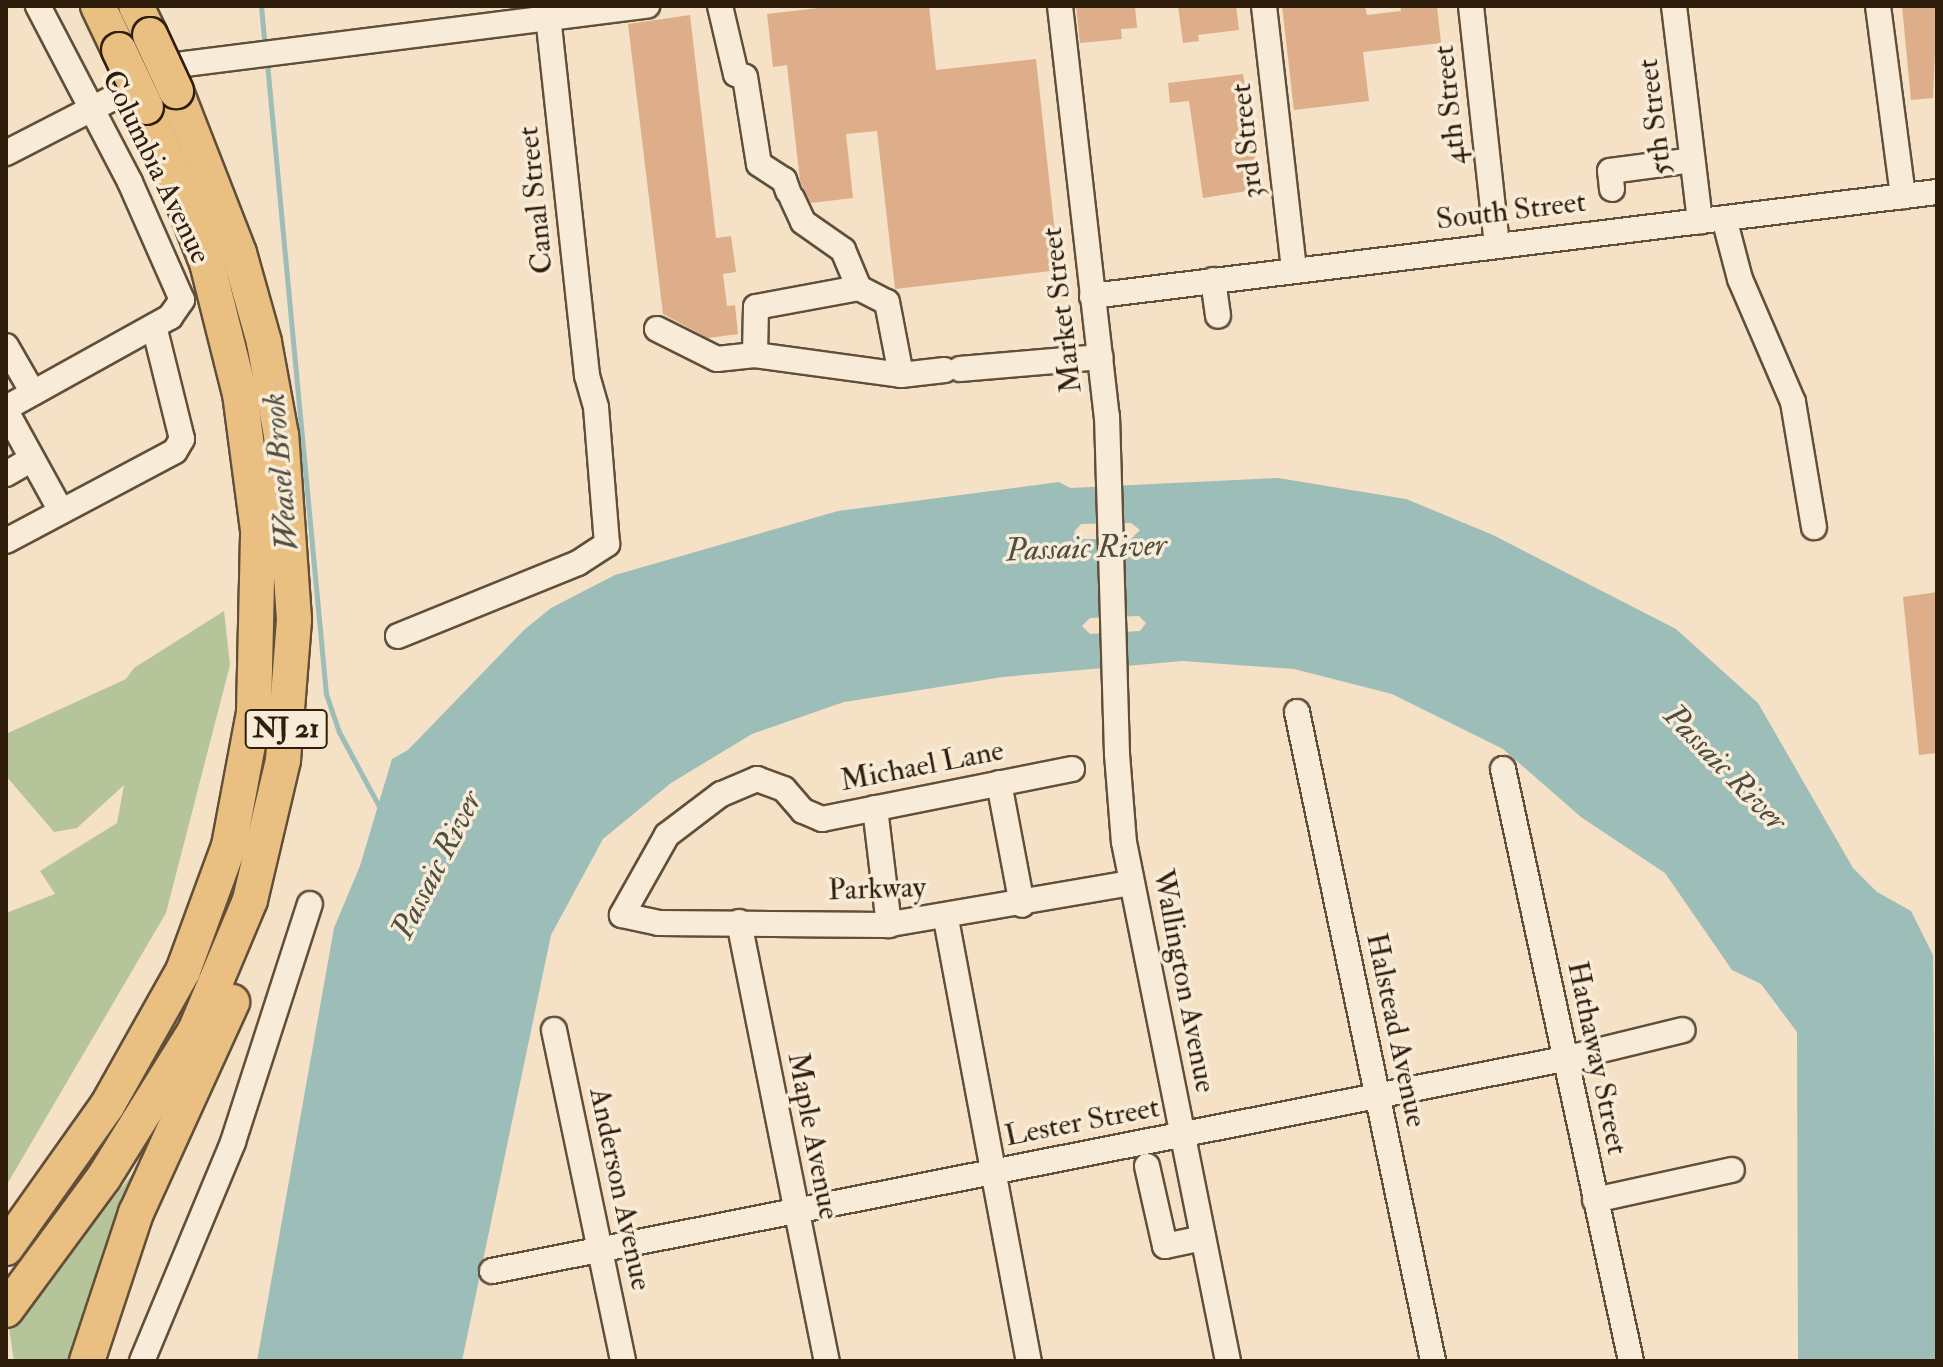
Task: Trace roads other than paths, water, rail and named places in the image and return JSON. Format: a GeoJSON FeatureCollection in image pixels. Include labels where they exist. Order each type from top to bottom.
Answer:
{"type":"FeatureCollection","features":[{"type":"Feature","properties":{"kind":"highway","name":"NJ 21"},"geometry":{"type":"LineString","coordinates":[[6,1248],[107,1106],[183,971],[229,846],[254,712],[258,530],[240,394],[207,263],[146,107],[98,6]]}},
{"type":"Feature","properties":{"kind":"highway","name":"NJ 21"},"geometry":{"type":"LineString","coordinates":[[6,1310],[138,1126],[217,987],[250,900],[274,810],[292,667],[291,528],[274,389],[239,253],[176,91],[143,20]]}},
{"type":"Feature","properties":{"kind":"highway"},"geometry":{"type":"LineString","coordinates":[[87,1361],[131,1226],[216,1043],[268,906],[288,813],[292,667]]}},
{"type":"Feature","properties":{"kind":"street","name":"Columbia Avenue"},"geometry":{"type":"LineString","coordinates":[[6,409],[177,312],[179,287],[93,105],[38,6]]}},
{"type":"Feature","properties":{"kind":"street"},"geometry":{"type":"LineString","coordinates":[[6,153],[93,105],[177,65],[547,12],[647,6]]}},
{"type":"Feature","properties":{"kind":"street"},"geometry":{"type":"LineString","coordinates":[[720,6],[736,74],[745,77],[759,164],[784,180],[803,222],[843,250],[859,288]]}},
{"type":"Feature","properties":{"kind":"street","name":"Market Street"},"geometry":{"type":"LineString","coordinates":[[1060,6],[1100,357],[1108,459],[1112,608]]}},
{"type":"Feature","properties":{"kind":"street","name":"3rd Street"},"geometry":{"type":"LineString","coordinates":[[1264,6],[1294,269]]}},
{"type":"Feature","properties":{"kind":"street","name":"4th Street"},"geometry":{"type":"LineString","coordinates":[[1471,6],[1497,245]]}},
{"type":"Feature","properties":{"kind":"street","name":"5th Street"},"geometry":{"type":"LineString","coordinates":[[1674,6],[1692,160],[1712,219],[1793,402],[1814,527]]}},
{"type":"Feature","properties":{"kind":"street"},"geometry":{"type":"LineString","coordinates":[[1878,6],[1903,196]]}},
{"type":"Feature","properties":{"kind":"street","name":"Canal Street"},"geometry":{"type":"LineString","coordinates":[[398,636],[578,563],[607,544],[596,407],[587,375],[547,12]]}},
{"type":"Feature","properties":{"kind":"street"},"geometry":{"type":"LineString","coordinates":[[1612,189],[1610,171],[1692,160]]}},
{"type":"Feature","properties":{"kind":"street","name":"South Street"},"geometry":{"type":"LineString","coordinates":[[1092,296],[1937,192]]}},
{"type":"Feature","properties":{"kind":"street"},"geometry":{"type":"LineString","coordinates":[[1213,280],[1218,316]]}},
{"type":"Feature","properties":{"kind":"street"},"geometry":{"type":"LineString","coordinates":[[755,355],[756,307],[859,288],[887,302],[901,375]]}},
{"type":"Feature","properties":{"kind":"street"},"geometry":{"type":"LineString","coordinates":[[6,541],[175,451],[182,439],[154,326]]}},
{"type":"Feature","properties":{"kind":"street"},"geometry":{"type":"LineString","coordinates":[[657,329],[717,359],[755,355],[901,375],[1100,357]]}},
{"type":"Feature","properties":{"kind":"street"},"geometry":{"type":"LineString","coordinates":[[6,346],[33,393]]}},
{"type":"Feature","properties":{"kind":"street"},"geometry":{"type":"LineString","coordinates":[[6,409],[61,511]]}},
{"type":"Feature","properties":{"kind":"street"},"geometry":{"type":"LineString","coordinates":[[6,474],[32,459]]}},
{"type":"Feature","properties":{"kind":"street","name":"Wallington Avenue"},"geometry":{"type":"LineString","coordinates":[[1112,608],[1115,703],[1131,883],[1228,1361]]}},
{"type":"Feature","properties":{"kind":"street","name":"Halstead Avenue"},"geometry":{"type":"LineString","coordinates":[[1297,712],[1433,1361]]}},
{"type":"Feature","properties":{"kind":"street","name":"Michael Lane"},"geometry":{"type":"LineString","coordinates":[[622,915],[667,835],[721,794],[757,779],[784,789],[803,811],[822,819],[1072,769]]}},
{"type":"Feature","properties":{"kind":"street","name":"Hathaway Street"},"geometry":{"type":"LineString","coordinates":[[1503,769],[1631,1361]]}},
{"type":"Feature","properties":{"kind":"street"},"geometry":{"type":"LineString","coordinates":[[999,783],[1022,905]]}},
{"type":"Feature","properties":{"kind":"street"},"geometry":{"type":"LineString","coordinates":[[875,808],[889,925]]}},
{"type":"Feature","properties":{"kind":"street","name":"Parkway"},"geometry":{"type":"LineString","coordinates":[[622,915],[659,923],[889,925],[946,919],[1131,883]]}},
{"type":"Feature","properties":{"kind":"street"},"geometry":{"type":"LineString","coordinates":[[142,1361],[233,1142],[310,904]]}},
{"type":"Feature","properties":{"kind":"street"},"geometry":{"type":"LineString","coordinates":[[946,919],[990,1173],[1029,1361]]}},
{"type":"Feature","properties":{"kind":"street","name":"Maple Avenue"},"geometry":{"type":"LineString","coordinates":[[739,922],[827,1361]]}},
{"type":"Feature","properties":{"kind":"street","name":"Anderson Avenue"},"geometry":{"type":"LineString","coordinates":[[554,1030],[623,1361]]}},
{"type":"Feature","properties":{"kind":"street","name":"Lester Street"},"geometry":{"type":"LineString","coordinates":[[492,1271],[1564,1059],[1683,1030]]}},
{"type":"Feature","properties":{"kind":"street"},"geometry":{"type":"LineString","coordinates":[[1147,1166],[1165,1246],[1203,1238]]}},
{"type":"Feature","properties":{"kind":"street"},"geometry":{"type":"LineString","coordinates":[[1595,1200],[1732,1170]]}},
{"type":"Feature","properties":{"kind":"water","name":"Passaic River"},"geometry":{"type":"Polygon","coordinates":[[[1278,478],[1406,499],[1493,535],[1676,629],[1758,703],[1853,868],[1877,892],[1911,911],[1933,955],[1937,1361],[1798,1361],[1797,1032],[1761,984],[1732,970],[1665,873],[1581,817],[1503,749],[1392,694],[1294,669],[1182,661],[1003,677],[844,702],[752,734],[671,783],[603,839],[551,935],[462,1361],[257,1361],[334,928],[360,866],[392,759],[408,750],[524,630],[551,608],[615,575],[838,511],[1059,482],[1070,488],[1278,478]],[[1131,523],[1081,524],[1074,532],[1083,539],[1131,539],[1140,530],[1131,523]],[[1139,616],[1090,618],[1082,626],[1090,634],[1140,631],[1146,623],[1139,616]]]}},
{"type":"Feature","properties":{"kind":"waterway","name":"Weasel Brook"},"geometry":{"type":"LineString","coordinates":[[261,6],[265,49]]}},
{"type":"Feature","properties":{"kind":"waterway","name":"Weasel Brook"},"geometry":{"type":"LineString","coordinates":[[267,63],[326,694],[339,732],[382,812]]}}]}
